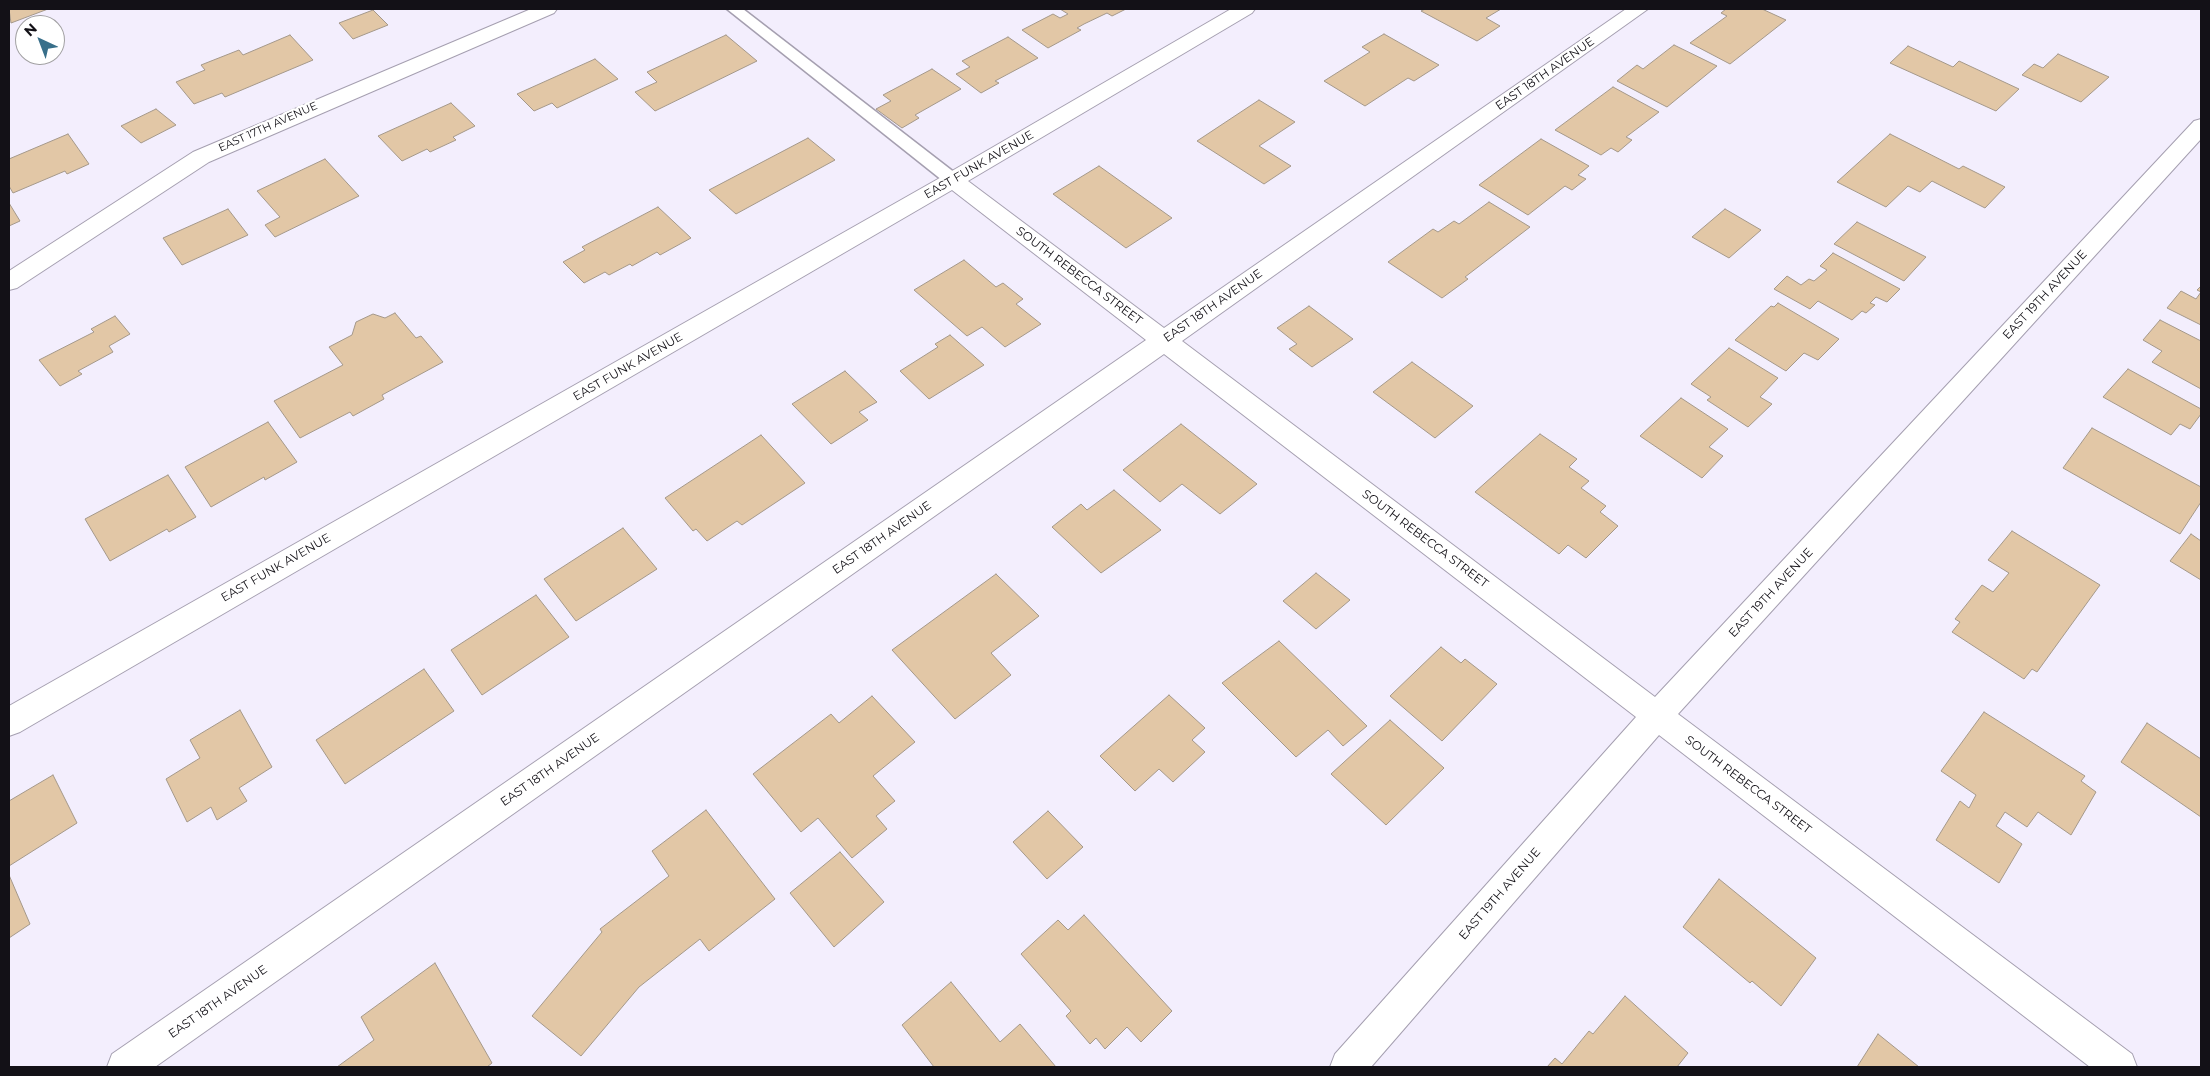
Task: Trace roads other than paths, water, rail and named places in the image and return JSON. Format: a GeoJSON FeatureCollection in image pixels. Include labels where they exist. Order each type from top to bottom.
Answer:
{"type":"FeatureCollection","features":[{"type":"Feature","properties":{"kind":"street","name":"EAST 17TH AVENUE"},"geometry":{"type":"LineString","coordinates":[[9,282],[201,157],[547,9]]}},
{"type":"Feature","properties":{"kind":"street","name":"EAST FUNK AVENUE"},"geometry":{"type":"LineString","coordinates":[[9,722],[954,180],[1245,9]]}},
{"type":"Feature","properties":{"kind":"street","name":"EAST 18TH AVENUE"},"geometry":{"type":"LineString","coordinates":[[125,1067],[1638,9]]}},
{"type":"Feature","properties":{"kind":"street","name":"EAST 19TH AVENUE"},"geometry":{"type":"LineString","coordinates":[[1348,1067],[1658,716],[2201,126]]}},
{"type":"Feature","properties":{"kind":"street","name":"SOUTH REBECCA STREET"},"geometry":{"type":"LineString","coordinates":[[954,180],[2119,1067]]}},
{"type":"Feature","properties":{"kind":"lane","name":"SOUTH REBECCA STREET"},"geometry":{"type":"LineString","coordinates":[[734,9],[954,180]]}}]}
